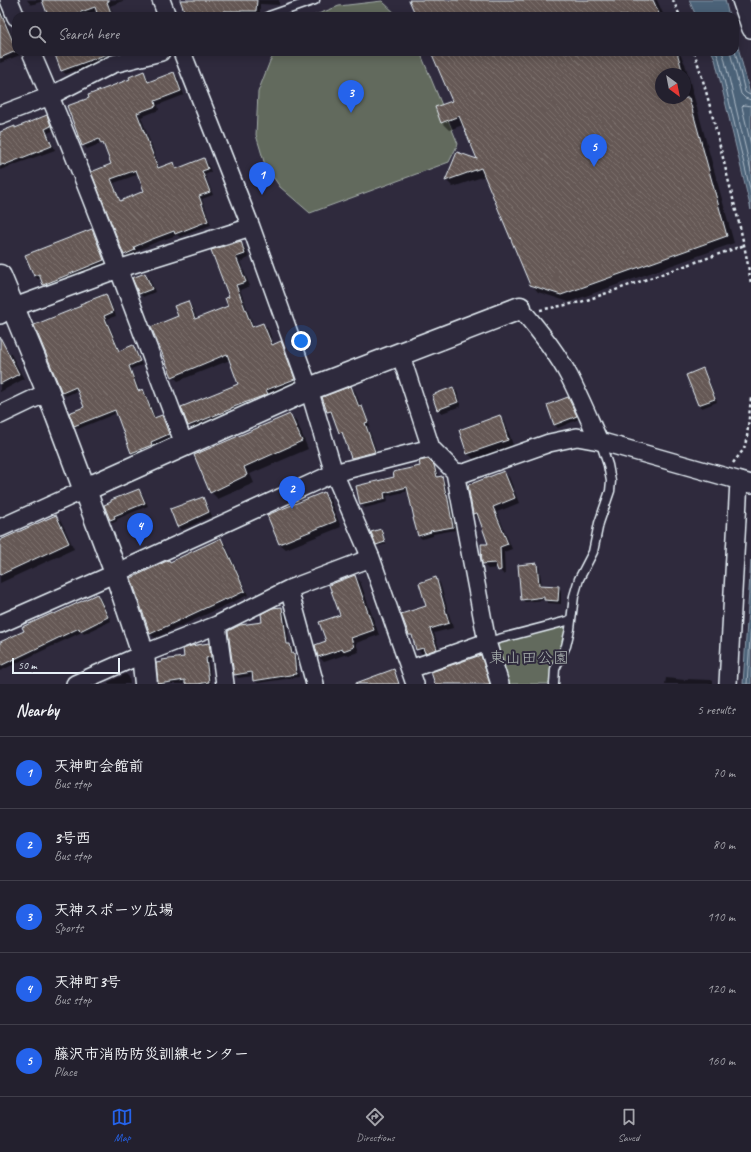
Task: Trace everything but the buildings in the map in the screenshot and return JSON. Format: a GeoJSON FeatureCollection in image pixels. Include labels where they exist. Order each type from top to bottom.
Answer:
{"type":"FeatureCollection","features":[{"type":"Feature","properties":{"kind":"street"},"geometry":{"type":"LineString","coordinates":[[9,0],[14,12]]}},
{"type":"Feature","properties":{"kind":"street"},"geometry":{"type":"LineString","coordinates":[[161,0],[166,12]]}},
{"type":"Feature","properties":{"kind":"street"},"geometry":{"type":"LineString","coordinates":[[741,0],[751,29]]}},
{"type":"Feature","properties":{"kind":"street"},"geometry":{"type":"LineString","coordinates":[[33,56],[118,269],[184,444]]}},
{"type":"Feature","properties":{"kind":"street"},"geometry":{"type":"LineString","coordinates":[[0,115],[50,96],[113,64],[145,56]]}},
{"type":"Feature","properties":{"kind":"street"},"geometry":{"type":"LineString","coordinates":[[184,56],[250,227],[309,389],[334,473],[371,558],[412,676],[487,642]]}},
{"type":"Feature","properties":{"kind":"street"},"geometry":{"type":"LineString","coordinates":[[6,311],[118,269],[250,227]]}},
{"type":"Feature","properties":{"kind":"street"},"geometry":{"type":"LineString","coordinates":[[0,276],[6,311],[48,392],[116,573],[143,654],[146,684]]}},
{"type":"Feature","properties":{"kind":"street"},"geometry":{"type":"LineString","coordinates":[[0,528],[309,389],[400,353],[522,310],[536,327],[569,375],[599,441]]}},
{"type":"Feature","properties":{"kind":"street"},"geometry":{"type":"LineString","coordinates":[[400,353],[431,448],[455,472],[487,642],[500,684]]}},
{"type":"Feature","properties":{"kind":"street"},"geometry":{"type":"LineString","coordinates":[[0,415],[48,392]]}},
{"type":"Feature","properties":{"kind":"street"},"geometry":{"type":"LineString","coordinates":[[455,472],[464,473],[549,444],[577,437],[599,441],[738,481],[728,684]]}},
{"type":"Feature","properties":{"kind":"street"},"geometry":{"type":"LineString","coordinates":[[0,624],[116,573],[334,473],[431,448]]}},
{"type":"Feature","properties":{"kind":"street"},"geometry":{"type":"LineString","coordinates":[[75,684],[143,654],[217,625],[289,589],[371,558]]}},
{"type":"Feature","properties":{"kind":"street"},"geometry":{"type":"LineString","coordinates":[[289,589],[315,684]]}},
{"type":"Feature","properties":{"kind":"street"},"geometry":{"type":"LineString","coordinates":[[217,625],[225,684]]}},
{"type":"Feature","properties":{"kind":"lane"},"geometry":{"type":"LineString","coordinates":[[280,12],[315,0]]}},
{"type":"Feature","properties":{"kind":"lane"},"geometry":{"type":"LineString","coordinates":[[554,684],[555,669],[566,646],[574,596],[579,579],[593,552],[599,523],[610,491],[611,481],[608,465],[599,441]]}},
{"type":"Feature","properties":{"kind":"lane"},"geometry":{"type":"LineString","coordinates":[[487,642],[571,620]]}},
{"type":"Feature","properties":{"kind":"path"},"geometry":{"type":"LineString","coordinates":[[674,0],[678,12]]}},
{"type":"Feature","properties":{"kind":"path"},"geometry":{"type":"LineString","coordinates":[[695,56],[714,120],[744,245],[751,284]]}},
{"type":"Feature","properties":{"kind":"path"},"geometry":{"type":"LineString","coordinates":[[522,310],[550,309],[581,302],[744,245]]}},
{"type":"Feature","properties":{"kind":"path"},"geometry":{"type":"LineString","coordinates":[[738,481],[731,466],[744,449],[747,437],[751,398]]}},
{"type":"Feature","properties":{"kind":"green space"},"geometry":{"type":"Polygon","coordinates":[[[382,1],[394,12],[323,12],[339,6],[382,1]]]}},
{"type":"Feature","properties":{"kind":"green space"},"geometry":{"type":"Polygon","coordinates":[[[273,56],[422,56],[458,144],[449,162],[310,213],[280,187],[265,165],[256,135],[258,92],[273,56]]]}},
{"type":"Feature","properties":{"kind":"green space","name":"東山田公園"},"geometry":{"type":"Polygon","coordinates":[[[571,620],[554,684],[500,684],[487,642],[571,620]]]}},
{"type":"Feature","properties":{"kind":"water"},"geometry":{"type":"Polygon","coordinates":[[[689,0],[725,0],[728,12],[694,12],[689,0]]]}},
{"type":"Feature","properties":{"kind":"water"},"geometry":{"type":"Polygon","coordinates":[[[739,51],[751,98],[751,210],[714,56],[739,56],[739,51]]]}},
{"type":"Feature","properties":{"kind":"water"},"geometry":{"type":"Polygon","coordinates":[[[751,560],[751,684],[743,684],[751,560]]]}},
{"type":"Feature","properties":{"kind":"place","name":"天神スポーツ広場"},"geometry":{"type":"Point","coordinates":[351,113]}},
{"type":"Feature","properties":{"kind":"place","name":"藤沢市消防防災訓練センター"},"geometry":{"type":"Point","coordinates":[594,167]}},
{"type":"Feature","properties":{"kind":"place","name":"天神町会館前"},"geometry":{"type":"Point","coordinates":[262,195]}},
{"type":"Feature","properties":{"kind":"place","name":"3号西"},"geometry":{"type":"Point","coordinates":[292,509]}},
{"type":"Feature","properties":{"kind":"place","name":"天神町3号"},"geometry":{"type":"Point","coordinates":[140,546]}}]}
